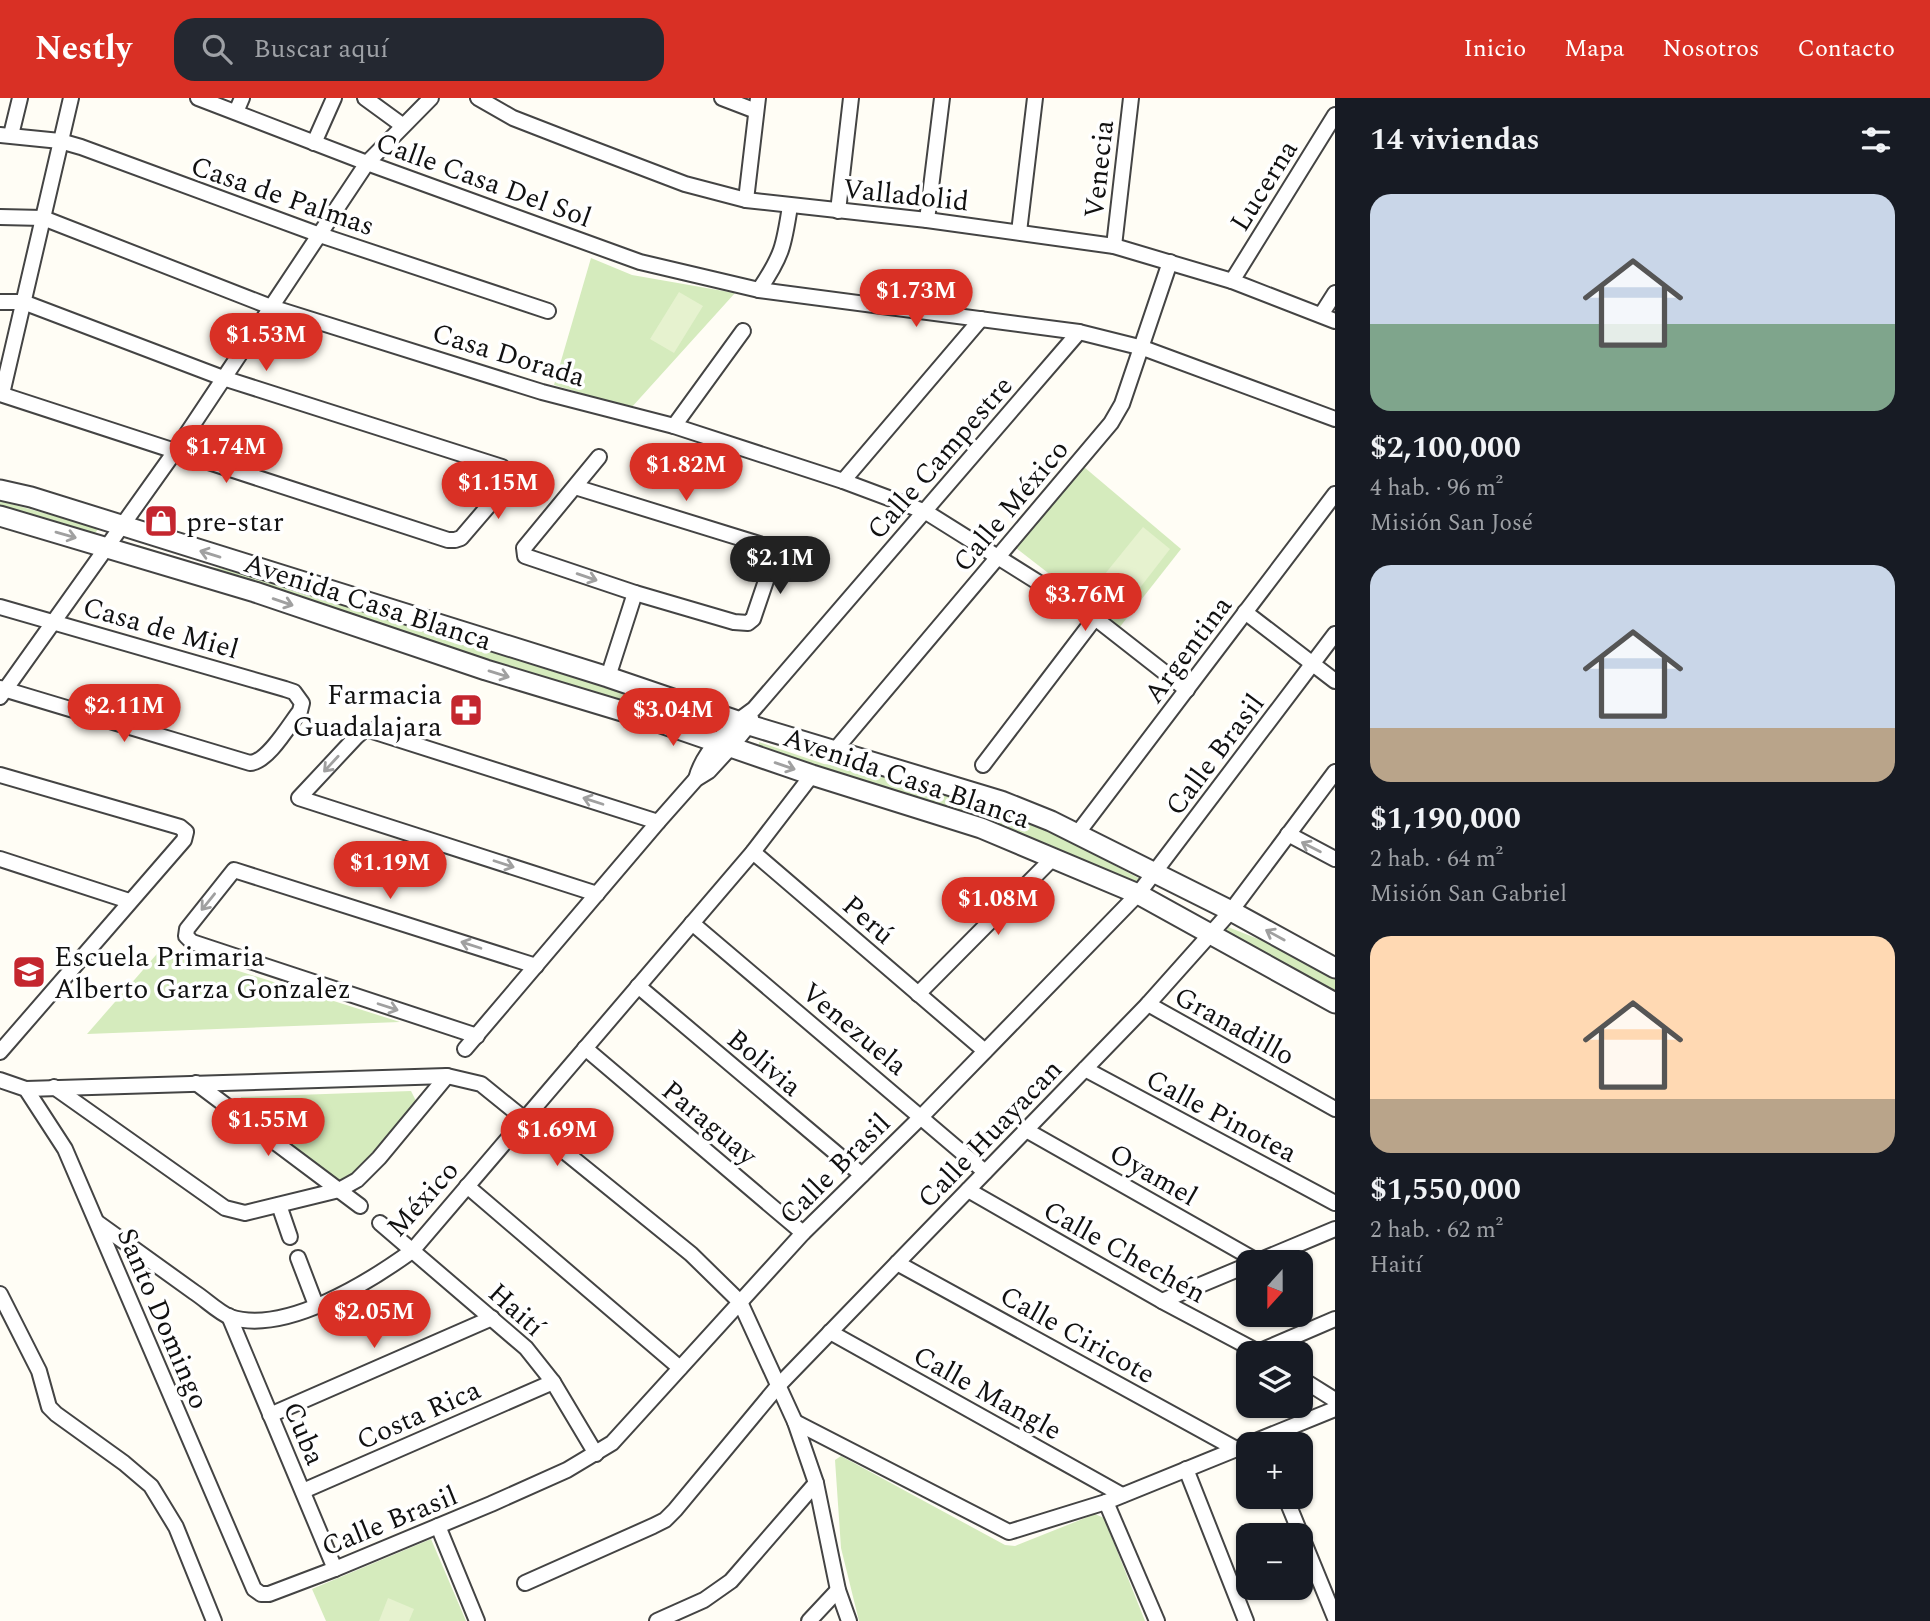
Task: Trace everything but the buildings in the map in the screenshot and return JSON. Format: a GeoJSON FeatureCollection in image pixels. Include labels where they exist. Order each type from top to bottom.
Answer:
{"type":"FeatureCollection","features":[{"type":"Feature","properties":{"kind":"street"},"geometry":{"type":"LineString","coordinates":[[6,135],[20,98]]}},
{"type":"Feature","properties":{"kind":"street"},"geometry":{"type":"LineString","coordinates":[[0,302],[23,302],[223,378],[502,467],[510,476],[503,489],[461,538],[441,538],[1,394],[23,302],[43,218],[60,141],[71,98]]}},
{"type":"Feature","properties":{"kind":"street","name":"Calle Casa Del Sol"},"geometry":{"type":"LineString","coordinates":[[198,98],[239,105],[314,143],[640,262],[759,290],[1079,332],[1143,348],[1335,419]]}},
{"type":"Feature","properties":{"kind":"street"},"geometry":{"type":"LineString","coordinates":[[314,143],[334,98]]}},
{"type":"Feature","properties":{"kind":"street"},"geometry":{"type":"LineString","coordinates":[[366,98],[402,125]]}},
{"type":"Feature","properties":{"kind":"street"},"geometry":{"type":"LineString","coordinates":[[2,692],[176,450],[367,163],[431,98]]}},
{"type":"Feature","properties":{"kind":"street","name":"Valladolid"},"geometry":{"type":"LineString","coordinates":[[478,98],[513,118],[569,140],[685,184],[746,200],[927,220],[1114,246],[1232,281],[1335,321]]}},
{"type":"Feature","properties":{"kind":"street"},"geometry":{"type":"LineString","coordinates":[[722,98],[757,104],[746,200]]}},
{"type":"Feature","properties":{"kind":"street"},"geometry":{"type":"LineString","coordinates":[[838,211],[850,98]]}},
{"type":"Feature","properties":{"kind":"street"},"geometry":{"type":"LineString","coordinates":[[927,220],[942,98]]}},
{"type":"Feature","properties":{"kind":"street"},"geometry":{"type":"LineString","coordinates":[[1019,232],[1035,98]]}},
{"type":"Feature","properties":{"kind":"street","name":"Venecia"},"geometry":{"type":"LineString","coordinates":[[1114,246],[1130,98]]}},
{"type":"Feature","properties":{"kind":"street","name":"Lucerna"},"geometry":{"type":"LineString","coordinates":[[1232,281],[1335,115]]}},
{"type":"Feature","properties":{"kind":"street","name":"Casa de Palmas"},"geometry":{"type":"LineString","coordinates":[[6,135],[60,141],[320,235],[548,311]]}},
{"type":"Feature","properties":{"kind":"street"},"geometry":{"type":"LineString","coordinates":[[759,290],[779,260],[790,206]]}},
{"type":"Feature","properties":{"kind":"street","name":"Casa Dorada"},"geometry":{"type":"LineString","coordinates":[[0,217],[43,218],[271,307],[542,392],[674,426],[843,481],[926,512],[1095,618],[1186,690]]}},
{"type":"Feature","properties":{"kind":"street","name":"Calle México"},"geometry":{"type":"LineString","coordinates":[[835,750],[1111,423],[1122,404],[1143,348],[1170,262]]}},
{"type":"Feature","properties":{"kind":"street"},"geometry":{"type":"LineString","coordinates":[[1321,315],[1335,293]]}},
{"type":"Feature","properties":{"kind":"street"},"geometry":{"type":"LineString","coordinates":[[843,481],[981,319]]}},
{"type":"Feature","properties":{"kind":"street"},"geometry":{"type":"LineString","coordinates":[[674,426],[743,331]]}},
{"type":"Feature","properties":{"kind":"street","name":"Calle Campestre"},"geometry":{"type":"LineString","coordinates":[[465,1049],[696,779],[701,766],[747,718],[1079,332]]}},
{"type":"Feature","properties":{"kind":"street"},"geometry":{"type":"LineString","coordinates":[[575,486],[769,547],[774,552],[774,559],[756,613],[748,623],[734,622],[635,593],[524,554],[524,548],[575,486],[599,457]]}},
{"type":"Feature","properties":{"kind":"street","name":"Avenida Casa Blanca"},"geometry":{"type":"LineString","coordinates":[[0,490],[31,497],[747,718],[835,750],[1000,801],[1077,834],[1231,911],[1335,968]]}},
{"type":"Feature","properties":{"kind":"street","name":"Argentina"},"geometry":{"type":"LineString","coordinates":[[1077,834],[1335,494]]}},
{"type":"Feature","properties":{"kind":"street","name":"Avenida Casa Blanca"},"geometry":{"type":"LineString","coordinates":[[0,516],[255,592],[486,670],[981,828],[1139,894],[1335,1003]]}},
{"type":"Feature","properties":{"kind":"street"},"geometry":{"type":"LineString","coordinates":[[608,677],[635,593]]}},
{"type":"Feature","properties":{"kind":"street","name":"Casa de Miel"},"geometry":{"type":"LineString","coordinates":[[0,607],[285,689],[294,692],[302,704],[300,711],[265,756],[255,763],[2,692]]}},
{"type":"Feature","properties":{"kind":"street"},"geometry":{"type":"LineString","coordinates":[[1245,612],[1335,681]]}},
{"type":"Feature","properties":{"kind":"street"},"geometry":{"type":"LineString","coordinates":[[983,765],[1095,618]]}},
{"type":"Feature","properties":{"kind":"street","name":"Calle Brasil"},"geometry":{"type":"LineString","coordinates":[[261,1594],[269,1594],[335,1569],[438,1526],[554,1476],[612,1443],[803,1233],[922,1116],[1139,894],[1335,634]]}},
{"type":"Feature","properties":{"kind":"street"},"geometry":{"type":"LineString","coordinates":[[597,894],[299,798],[363,730],[658,822]]}},
{"type":"Feature","properties":{"kind":"street","name":"Calle Huayacan"},"geometry":{"type":"LineString","coordinates":[[525,1583],[665,1520],[778,1385],[1148,1004],[1210,935],[1335,772]]}},
{"type":"Feature","properties":{"kind":"street"},"geometry":{"type":"LineString","coordinates":[[0,775],[180,827],[186,832],[184,840],[0,1052]]}},
{"type":"Feature","properties":{"kind":"street","name":"México"},"geometry":{"type":"LineString","coordinates":[[229,1316],[275,1319],[317,1305],[367,1280],[412,1251],[753,852],[812,775]]}},
{"type":"Feature","properties":{"kind":"street"},"geometry":{"type":"LineString","coordinates":[[1288,834],[1335,859]]}},
{"type":"Feature","properties":{"kind":"street","name":"Perú"},"geometry":{"type":"LineString","coordinates":[[753,852],[985,1051]]}},
{"type":"Feature","properties":{"kind":"street"},"geometry":{"type":"LineString","coordinates":[[918,994],[1054,857]]}},
{"type":"Feature","properties":{"kind":"street"},"geometry":{"type":"LineString","coordinates":[[0,859],[129,901]]}},
{"type":"Feature","properties":{"kind":"street"},"geometry":{"type":"LineString","coordinates":[[477,1036],[198,944],[186,936],[187,929],[234,870],[536,966]]}},
{"type":"Feature","properties":{"kind":"street","name":"Venezuela"},"geometry":{"type":"LineString","coordinates":[[692,923],[985,1172]]}},
{"type":"Feature","properties":{"kind":"street","name":"Bolivia"},"geometry":{"type":"LineString","coordinates":[[638,986],[862,1175]]}},
{"type":"Feature","properties":{"kind":"street","name":"Granadillo"},"geometry":{"type":"LineString","coordinates":[[1148,1004],[1335,1109]]}},
{"type":"Feature","properties":{"kind":"street","name":"Paraguay"},"geometry":{"type":"LineString","coordinates":[[585,1048],[803,1233]]}},
{"type":"Feature","properties":{"kind":"street","name":"Calle Pinotea"},"geometry":{"type":"LineString","coordinates":[[1085,1069],[1335,1203]]}},
{"type":"Feature","properties":{"kind":"street"},"geometry":{"type":"LineString","coordinates":[[54,1087],[225,1208],[245,1213],[339,1189],[357,1180],[447,1076]]}},
{"type":"Feature","properties":{"kind":"street"},"geometry":{"type":"LineString","coordinates":[[0,1080],[26,1088],[447,1076],[481,1084],[691,1254],[740,1302],[795,1422],[816,1483],[838,1590],[849,1621]]}},
{"type":"Feature","properties":{"kind":"street"},"geometry":{"type":"LineString","coordinates":[[196,1083],[360,1206]]}},
{"type":"Feature","properties":{"kind":"street","name":"Santo Domingo"},"geometry":{"type":"LineString","coordinates":[[26,1088],[60,1140],[254,1589],[261,1594]]}},
{"type":"Feature","properties":{"kind":"street","name":"Oyamel"},"geometry":{"type":"LineString","coordinates":[[1026,1130],[1237,1250]]}},
{"type":"Feature","properties":{"kind":"street"},"geometry":{"type":"LineString","coordinates":[[467,1186],[680,1368]]}},
{"type":"Feature","properties":{"kind":"street","name":"Calle Chechén"},"geometry":{"type":"LineString","coordinates":[[968,1190],[1162,1301],[1238,1341]]}},
{"type":"Feature","properties":{"kind":"street"},"geometry":{"type":"LineString","coordinates":[[279,1205],[290,1237]]}},
{"type":"Feature","properties":{"kind":"street"},"geometry":{"type":"LineString","coordinates":[[97,1222],[229,1316]]}},
{"type":"Feature","properties":{"kind":"street","name":"Haití"},"geometry":{"type":"LineString","coordinates":[[380,1223],[526,1348],[553,1382],[596,1454]]}},
{"type":"Feature","properties":{"kind":"street"},"geometry":{"type":"LineString","coordinates":[[1283,1250],[1335,1229]]}},
{"type":"Feature","properties":{"kind":"street"},"geometry":{"type":"LineString","coordinates":[[298,1258],[317,1305]]}},
{"type":"Feature","properties":{"kind":"street","name":"Calle Ciricote"},"geometry":{"type":"LineString","coordinates":[[897,1263],[1236,1449]]}},
{"type":"Feature","properties":{"kind":"street"},"geometry":{"type":"LineString","coordinates":[[1162,1301],[1236,1270]]}},
{"type":"Feature","properties":{"kind":"street"},"geometry":{"type":"LineString","coordinates":[[0,1294],[39,1371],[49,1407],[56,1415],[136,1472],[151,1486],[167,1508],[214,1621]]}},
{"type":"Feature","properties":{"kind":"street","name":"Cuba"},"geometry":{"type":"LineString","coordinates":[[229,1316],[335,1569]]}},
{"type":"Feature","properties":{"kind":"street"},"geometry":{"type":"LineString","coordinates":[[270,1415],[492,1318]]}},
{"type":"Feature","properties":{"kind":"street"},"geometry":{"type":"LineString","coordinates":[[1284,1341],[1335,1319]]}},
{"type":"Feature","properties":{"kind":"street","name":"Calle Mangle"},"geometry":{"type":"LineString","coordinates":[[830,1332],[1122,1495]]}},
{"type":"Feature","properties":{"kind":"street","name":"Costa Rica"},"geometry":{"type":"LineString","coordinates":[[303,1491],[553,1382]]}},
{"type":"Feature","properties":{"kind":"street"},"geometry":{"type":"LineString","coordinates":[[1313,1386],[1335,1400]]}},
{"type":"Feature","properties":{"kind":"street"},"geometry":{"type":"LineString","coordinates":[[1283,1432],[1335,1409]]}},
{"type":"Feature","properties":{"kind":"street"},"geometry":{"type":"LineString","coordinates":[[795,1422],[1005,1532],[1016,1532],[1106,1502],[1236,1449]]}},
{"type":"Feature","properties":{"kind":"street"},"geometry":{"type":"LineString","coordinates":[[1186,1469],[1247,1621]]}},
{"type":"Feature","properties":{"kind":"street"},"geometry":{"type":"LineString","coordinates":[[657,1621],[704,1600],[731,1581],[816,1483]]}},
{"type":"Feature","properties":{"kind":"street"},"geometry":{"type":"LineString","coordinates":[[1106,1502],[1157,1621]]}},
{"type":"Feature","properties":{"kind":"street"},"geometry":{"type":"LineString","coordinates":[[1290,1509],[1335,1618]]}},
{"type":"Feature","properties":{"kind":"street"},"geometry":{"type":"LineString","coordinates":[[438,1526],[477,1621]]}},
{"type":"Feature","properties":{"kind":"street"},"geometry":{"type":"LineString","coordinates":[[809,1621],[838,1590]]}},
{"type":"Feature","properties":{"kind":"green space"},"geometry":{"type":"Polygon","coordinates":[[[591,258],[632,275],[735,293],[631,408],[554,385],[591,258]]]}},
{"type":"Feature","properties":{"kind":"green space"},"geometry":{"type":"Polygon","coordinates":[[[679,292],[703,306],[674,353],[650,339],[679,292]]]}},
{"type":"Feature","properties":{"kind":"green space"},"geometry":{"type":"Polygon","coordinates":[[[1084,467],[1181,549],[1119,628],[1016,548],[1084,467]]]}},
{"type":"Feature","properties":{"kind":"green space"},"geometry":{"type":"Polygon","coordinates":[[[0,501],[99,528],[91,538],[0,512],[0,501]]]}},
{"type":"Feature","properties":{"kind":"green space"},"geometry":{"type":"Polygon","coordinates":[[[1143,527],[1170,549],[1129,602],[1100,580],[1143,527]]]}},
{"type":"Feature","properties":{"kind":"green space"},"geometry":{"type":"Polygon","coordinates":[[[138,545],[202,566],[241,571],[726,723],[724,730],[648,706],[620,703],[136,550],[138,545]]]}},
{"type":"Feature","properties":{"kind":"green space"},"geometry":{"type":"Polygon","coordinates":[[[759,742],[824,764],[860,768],[993,809],[1060,836],[1142,880],[1135,889],[1053,846],[758,755],[759,742]]]}},
{"type":"Feature","properties":{"kind":"green space"},"geometry":{"type":"Polygon","coordinates":[[[1228,927],[1288,951],[1335,978],[1335,994],[1225,935],[1228,927]]]}},
{"type":"Feature","properties":{"kind":"green space"},"geometry":{"type":"Polygon","coordinates":[[[163,947],[400,1022],[87,1034],[163,947]]]}},
{"type":"Feature","properties":{"kind":"green space"},"geometry":{"type":"Polygon","coordinates":[[[411,1091],[416,1101],[349,1180],[337,1181],[237,1109],[241,1097],[411,1091]]]}},
{"type":"Feature","properties":{"kind":"green space"},"geometry":{"type":"Polygon","coordinates":[[[841,1456],[1005,1545],[1015,1546],[1095,1514],[1104,1518],[1145,1621],[859,1621],[841,1548],[835,1460],[841,1456]]]}},
{"type":"Feature","properties":{"kind":"green space"},"geometry":{"type":"Polygon","coordinates":[[[431,1539],[466,1621],[326,1621],[312,1589],[431,1539]]]}},
{"type":"Feature","properties":{"kind":"green space"},"geometry":{"type":"Polygon","coordinates":[[[388,1598],[414,1609],[409,1621],[379,1621],[388,1598]]]}},
{"type":"Feature","properties":{"kind":"place","name":"pre-star"},"geometry":{"type":"Point","coordinates":[161,521]}},
{"type":"Feature","properties":{"kind":"place","name":"Farmacia Guadalajara"},"geometry":{"type":"Point","coordinates":[466,710]}},
{"type":"Feature","properties":{"kind":"place","name":"Escuela Primaria Alberto Garza Gonzalez"},"geometry":{"type":"Point","coordinates":[29,972]}}]}
